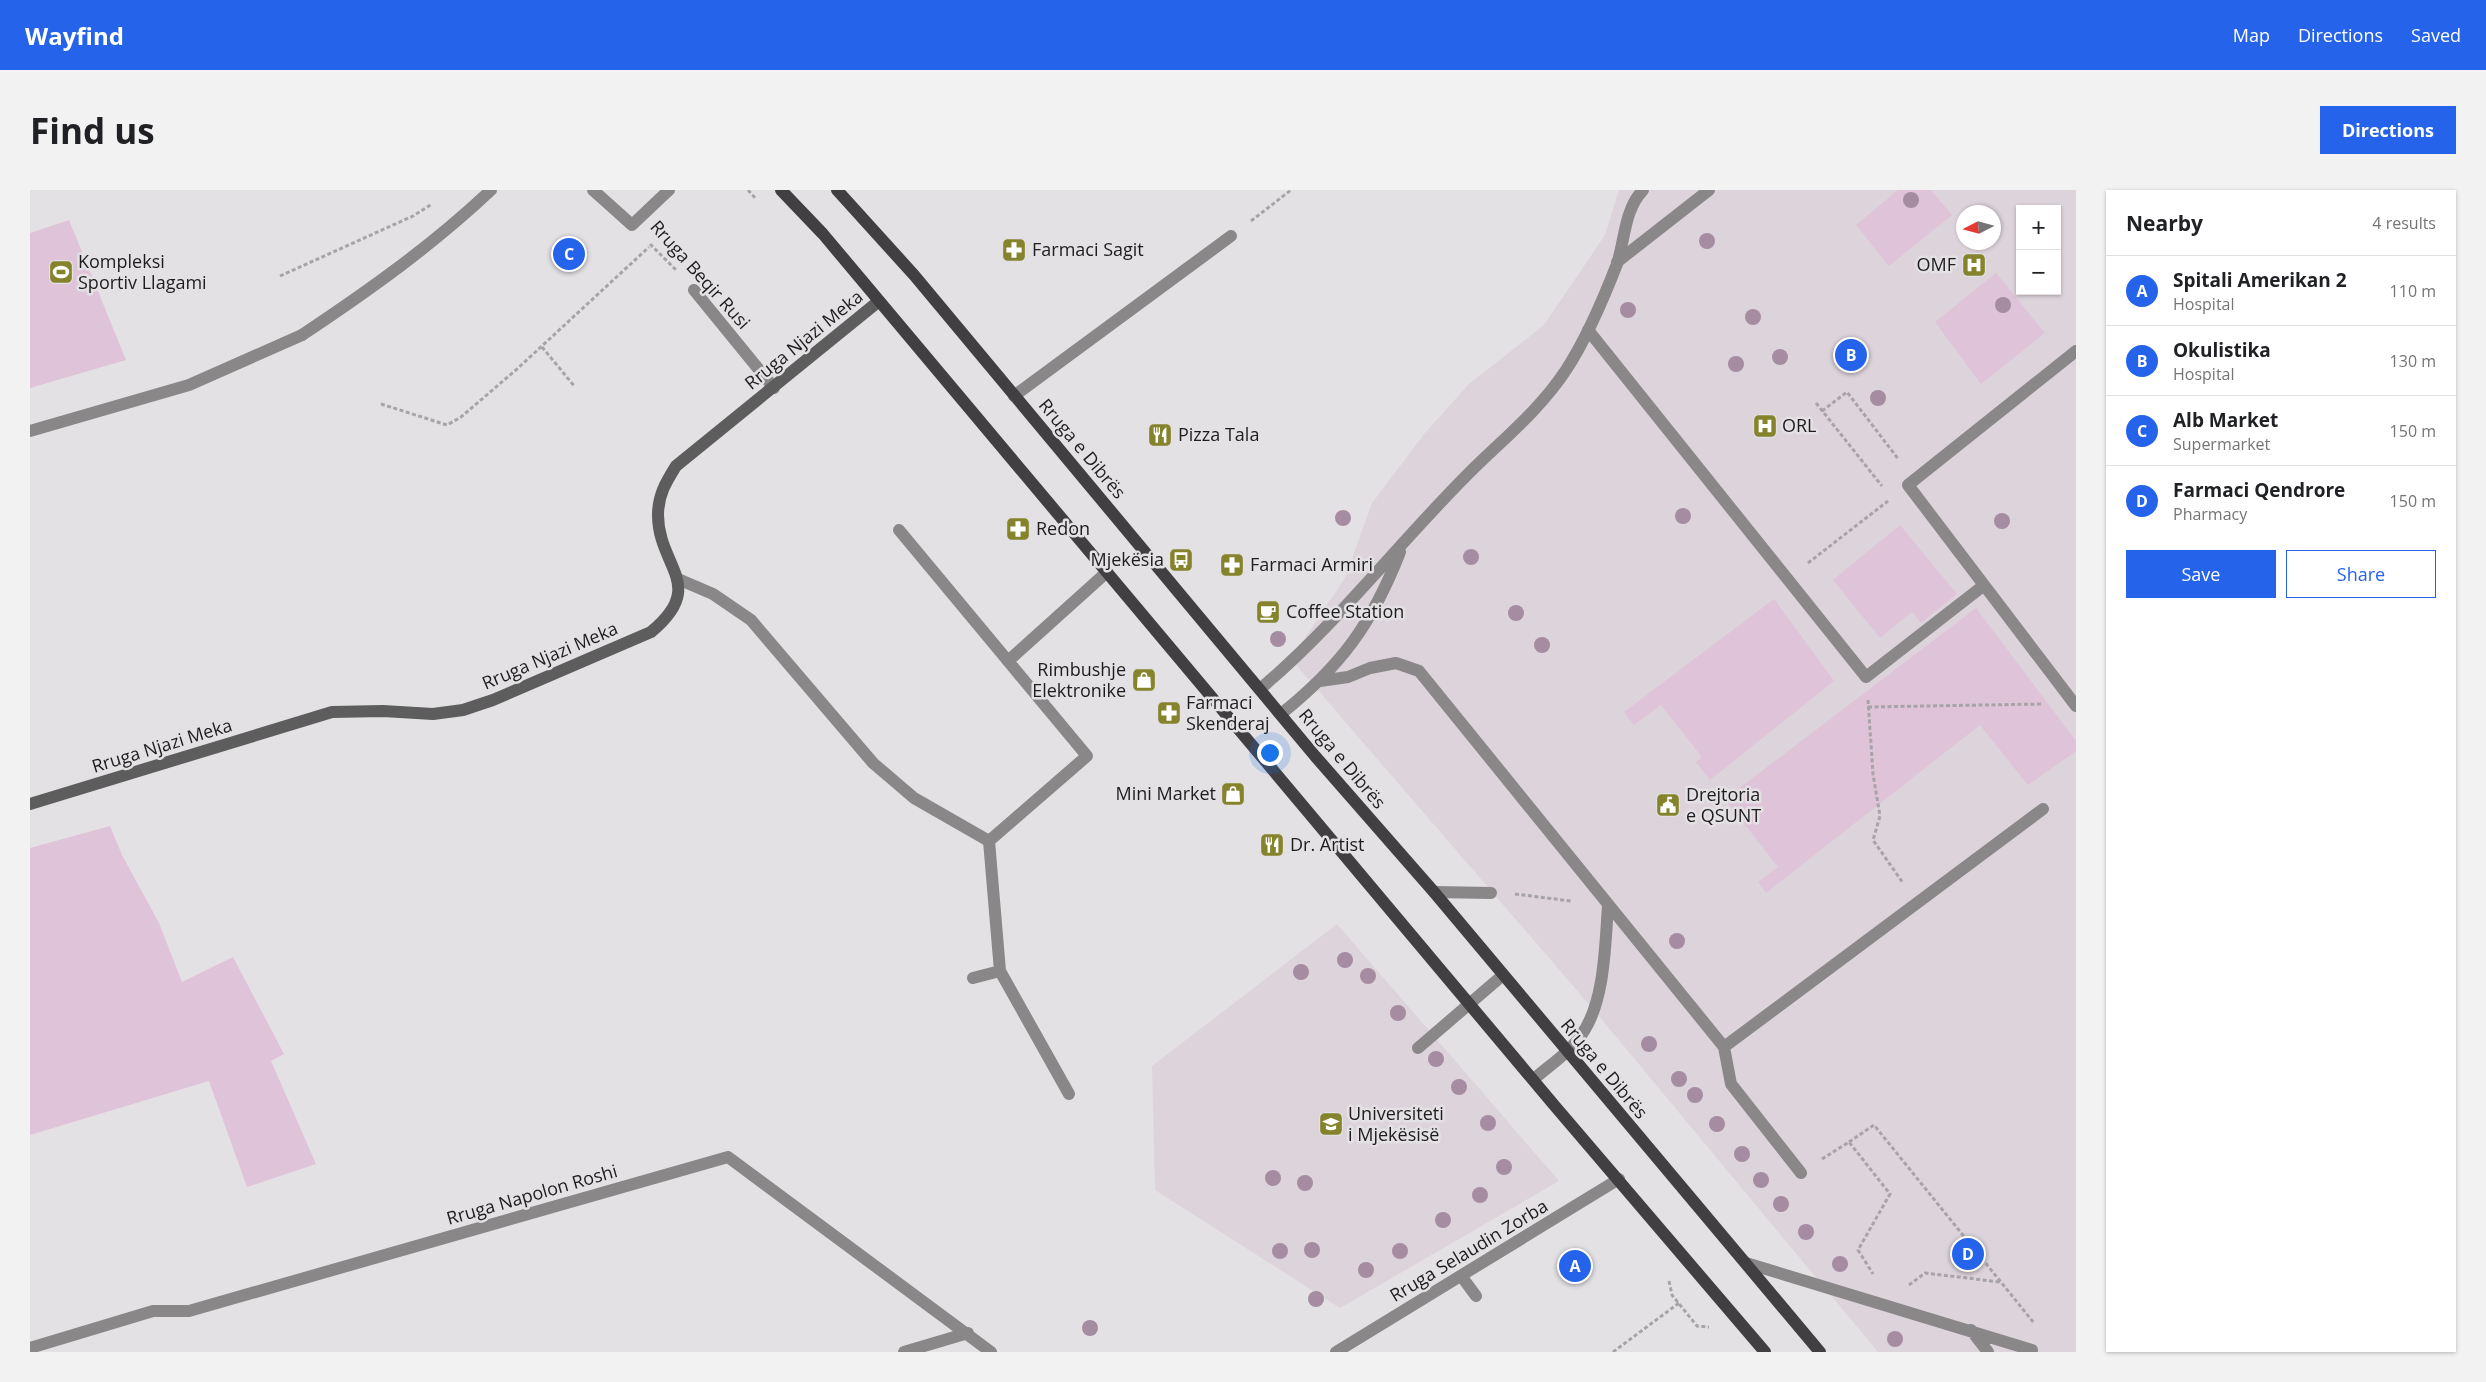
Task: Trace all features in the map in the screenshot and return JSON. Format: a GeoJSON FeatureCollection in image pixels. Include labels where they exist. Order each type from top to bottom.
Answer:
{"type":"FeatureCollection","features":[{"type":"Feature","properties":{"kind":"main road"},"geometry":{"type":"LineString","coordinates":[[781,190],[823,234],[880,301],[1765,1352]]}},
{"type":"Feature","properties":{"kind":"main road","name":"Rruga e Dibrës"},"geometry":{"type":"LineString","coordinates":[[837,190],[914,275],[1281,714],[1434,892],[1820,1352]]}},
{"type":"Feature","properties":{"kind":"main road","name":"Rruga Njazi Meka"},"geometry":{"type":"LineString","coordinates":[[30,804],[332,712],[383,711],[433,714],[463,710],[493,700],[651,632],[665,620],[676,603],[678,579],[661,535],[658,516],[661,490],[676,466],[880,301]]}},
{"type":"Feature","properties":{"kind":"street"},"geometry":{"type":"LineString","coordinates":[[30,431],[189,385],[302,335],[362,295],[447,230],[491,190]]}},
{"type":"Feature","properties":{"kind":"street"},"geometry":{"type":"LineString","coordinates":[[593,190],[632,224]]}},
{"type":"Feature","properties":{"kind":"street","name":"Rruga Beqir Rusi"},"geometry":{"type":"LineString","coordinates":[[632,224],[669,190]]}},
{"type":"Feature","properties":{"kind":"street"},"geometry":{"type":"LineString","coordinates":[[1260,689],[1317,638],[1468,474],[1537,409],[1567,370],[1588,330],[1617,262],[1625,227],[1643,190]]}},
{"type":"Feature","properties":{"kind":"street"},"geometry":{"type":"LineString","coordinates":[[1617,262],[1708,190]]}},
{"type":"Feature","properties":{"kind":"street"},"geometry":{"type":"LineString","coordinates":[[1014,396],[1231,236]]}},
{"type":"Feature","properties":{"kind":"street","name":"Rruga Beqir Rusi"},"geometry":{"type":"LineString","coordinates":[[694,290],[774,388]]}},
{"type":"Feature","properties":{"kind":"street"},"geometry":{"type":"LineString","coordinates":[[1588,330],[1866,677],[1983,586]]}},
{"type":"Feature","properties":{"kind":"street"},"geometry":{"type":"LineString","coordinates":[[2075,705],[1983,586],[1911,483],[2076,351]]}},
{"type":"Feature","properties":{"kind":"street"},"geometry":{"type":"LineString","coordinates":[[898,530],[1087,756],[989,840]]}},
{"type":"Feature","properties":{"kind":"street"},"geometry":{"type":"LineString","coordinates":[[1281,714],[1320,681],[1365,627],[1385,590],[1403,545]]}},
{"type":"Feature","properties":{"kind":"street"},"geometry":{"type":"LineString","coordinates":[[1008,661],[1107,572]]}},
{"type":"Feature","properties":{"kind":"street"},"geometry":{"type":"LineString","coordinates":[[678,579],[713,594],[751,620],[873,763],[914,798],[989,840]]}},
{"type":"Feature","properties":{"kind":"street"},"geometry":{"type":"LineString","coordinates":[[1320,681],[1348,678],[1370,668],[1396,663],[1419,671],[1724,1047],[1731,1084],[1801,1174]]}},
{"type":"Feature","properties":{"kind":"street"},"geometry":{"type":"LineString","coordinates":[[1724,1047],[1918,904],[2044,808]]}},
{"type":"Feature","properties":{"kind":"street"},"geometry":{"type":"LineString","coordinates":[[989,840],[1000,971],[1069,1094]]}},
{"type":"Feature","properties":{"kind":"street"},"geometry":{"type":"LineString","coordinates":[[1434,892],[1491,893]]}},
{"type":"Feature","properties":{"kind":"street"},"geometry":{"type":"LineString","coordinates":[[1534,1079],[1582,1034],[1593,1009],[1602,977],[1608,906]]}},
{"type":"Feature","properties":{"kind":"street"},"geometry":{"type":"LineString","coordinates":[[973,978],[1000,971]]}},
{"type":"Feature","properties":{"kind":"street"},"geometry":{"type":"LineString","coordinates":[[1418,1048],[1503,975]]}},
{"type":"Feature","properties":{"kind":"street","name":"Rruga Napolon Roshi"},"geometry":{"type":"LineString","coordinates":[[30,1348],[153,1311],[189,1311],[728,1157],[968,1333],[991,1352]]}},
{"type":"Feature","properties":{"kind":"street","name":"Rruga Selaudin Zorba"},"geometry":{"type":"LineString","coordinates":[[1336,1352],[1462,1277],[1619,1178]]}},
{"type":"Feature","properties":{"kind":"street"},"geometry":{"type":"LineString","coordinates":[[1746,1263],[2032,1350]]}},
{"type":"Feature","properties":{"kind":"street"},"geometry":{"type":"LineString","coordinates":[[1462,1277],[1476,1296]]}},
{"type":"Feature","properties":{"kind":"street"},"geometry":{"type":"LineString","coordinates":[[1971,1330],[1988,1352]]}},
{"type":"Feature","properties":{"kind":"street"},"geometry":{"type":"LineString","coordinates":[[904,1352],[968,1333]]}},
{"type":"Feature","properties":{"kind":"path"},"geometry":{"type":"LineString","coordinates":[[1231,236],[1291,190]]}},
{"type":"Feature","properties":{"kind":"path"},"geometry":{"type":"LineString","coordinates":[[280,276],[413,216],[432,204]]}},
{"type":"Feature","properties":{"kind":"path","name":"Rruga Beqir Rusi"},"geometry":{"type":"LineString","coordinates":[[632,224],[694,290]]}},
{"type":"Feature","properties":{"kind":"path"},"geometry":{"type":"LineString","coordinates":[[381,404],[447,425],[460,417],[542,347],[651,245]]}},
{"type":"Feature","properties":{"kind":"path"},"geometry":{"type":"LineString","coordinates":[[542,347],[575,387]]}},
{"type":"Feature","properties":{"kind":"path"},"geometry":{"type":"LineString","coordinates":[[1788,579],[1911,483],[1847,392],[1822,411]]}},
{"type":"Feature","properties":{"kind":"path"},"geometry":{"type":"LineString","coordinates":[[1816,403],[1886,491]]}},
{"type":"Feature","properties":{"kind":"path"},"geometry":{"type":"LineString","coordinates":[[1866,677],[1873,774],[1880,816],[1873,840],[1918,904]]}},
{"type":"Feature","properties":{"kind":"path"},"geometry":{"type":"LineString","coordinates":[[1868,707],[2075,705]]}},
{"type":"Feature","properties":{"kind":"path"},"geometry":{"type":"LineString","coordinates":[[1491,893],[1536,896],[1608,906]]}},
{"type":"Feature","properties":{"kind":"path"},"geometry":{"type":"LineString","coordinates":[[1801,1174],[1874,1125],[2035,1324]]}},
{"type":"Feature","properties":{"kind":"path"},"geometry":{"type":"LineString","coordinates":[[1849,1142],[1890,1194],[1858,1250],[1870,1272],[1878,1277]]}},
{"type":"Feature","properties":{"kind":"path"},"geometry":{"type":"LineString","coordinates":[[1906,1287],[1925,1273],[2000,1282]]}},
{"type":"Feature","properties":{"kind":"path"},"geometry":{"type":"LineString","coordinates":[[1613,1352],[1679,1303]]}},
{"type":"Feature","properties":{"kind":"shaded area"},"geometry":{"type":"Polygon","coordinates":[[[1619,190],[2076,190],[2076,1352],[1878,1352],[1593,1009],[1291,659],[1345,578],[1372,503],[1425,433],[1469,384],[1544,325],[1605,235],[1619,190]]]}},
{"type":"Feature","properties":{"kind":"shaded area"},"geometry":{"type":"Polygon","coordinates":[[[1898,190],[1931,190],[1952,215],[1889,266],[1856,225],[1898,190]]]}},
{"type":"Feature","properties":{"kind":"shaded area"},"geometry":{"type":"Polygon","coordinates":[[[69,220],[126,360],[30,388],[30,233],[69,220]]]}},
{"type":"Feature","properties":{"kind":"shaded area"},"geometry":{"type":"Polygon","coordinates":[[[1996,273],[2045,333],[1981,384],[1935,322],[1996,273]]]}},
{"type":"Feature","properties":{"kind":"shaded area"},"geometry":{"type":"Polygon","coordinates":[[[1900,525],[1957,594],[1921,623],[1912,612],[1880,638],[1833,580],[1900,525]]]}},
{"type":"Feature","properties":{"kind":"shaded area"},"geometry":{"type":"Polygon","coordinates":[[[1774,599],[1834,681],[1710,780],[1696,762],[1702,757],[1661,705],[1634,725],[1624,712],[1774,599]]]}},
{"type":"Feature","properties":{"kind":"shaded area"},"geometry":{"type":"Polygon","coordinates":[[[1976,608],[2076,741],[2076,751],[2028,785],[1980,725],[1766,893],[1758,882],[1778,867],[1725,799],[1976,608]]]}},
{"type":"Feature","properties":{"kind":"shaded area"},"geometry":{"type":"Polygon","coordinates":[[[110,826],[122,855],[159,923],[182,982],[233,957],[284,1054],[271,1061],[316,1164],[247,1187],[209,1081],[30,1135],[30,848],[110,826]]]}},
{"type":"Feature","properties":{"kind":"shaded area","name":"Universiteti i Mjekësisë"},"geometry":{"type":"Polygon","coordinates":[[[1337,924],[1559,1181],[1340,1308],[1155,1190],[1152,1066],[1337,924]]]}},
{"type":"Feature","properties":{"kind":"place","name":"Farmaci Sagit"},"geometry":{"type":"Point","coordinates":[1014,250]}},
{"type":"Feature","properties":{"kind":"place","name":"Alb Market"},"geometry":{"type":"Point","coordinates":[569,254]}},
{"type":"Feature","properties":{"kind":"place","name":"OMF"},"geometry":{"type":"Point","coordinates":[1974,265]}},
{"type":"Feature","properties":{"kind":"place","name":"Kompleksi Sportiv Llagami"},"geometry":{"type":"Point","coordinates":[61,272]}},
{"type":"Feature","properties":{"kind":"place","name":"Okulistika"},"geometry":{"type":"Point","coordinates":[1851,355]}},
{"type":"Feature","properties":{"kind":"place","name":"ORL"},"geometry":{"type":"Point","coordinates":[1765,426]}},
{"type":"Feature","properties":{"kind":"place","name":"Pizza Tala"},"geometry":{"type":"Point","coordinates":[1160,435]}},
{"type":"Feature","properties":{"kind":"place","name":"Redon"},"geometry":{"type":"Point","coordinates":[1018,529]}},
{"type":"Feature","properties":{"kind":"place","name":"Mjekësia"},"geometry":{"type":"Point","coordinates":[1181,560]}},
{"type":"Feature","properties":{"kind":"place","name":"Farmaci Armiri"},"geometry":{"type":"Point","coordinates":[1232,565]}},
{"type":"Feature","properties":{"kind":"place","name":"Coffee Station"},"geometry":{"type":"Point","coordinates":[1268,612]}},
{"type":"Feature","properties":{"kind":"place","name":"Rimbushje Elektronike"},"geometry":{"type":"Point","coordinates":[1144,680]}},
{"type":"Feature","properties":{"kind":"place","name":"Farmaci Skenderaj"},"geometry":{"type":"Point","coordinates":[1169,713]}},
{"type":"Feature","properties":{"kind":"place","name":"Mini Market"},"geometry":{"type":"Point","coordinates":[1233,794]}},
{"type":"Feature","properties":{"kind":"place","name":"Drejtoria e QSUNT"},"geometry":{"type":"Point","coordinates":[1668,805]}},
{"type":"Feature","properties":{"kind":"place","name":"Dr. Artist"},"geometry":{"type":"Point","coordinates":[1272,845]}},
{"type":"Feature","properties":{"kind":"place","name":"Universiteti i Mjekësisë"},"geometry":{"type":"Point","coordinates":[1331,1124]}},
{"type":"Feature","properties":{"kind":"place","name":"Farmaci Qendrore"},"geometry":{"type":"Point","coordinates":[1968,1254]}},
{"type":"Feature","properties":{"kind":"place","name":"Spitali Amerikan 2"},"geometry":{"type":"Point","coordinates":[1575,1266]}}]}
